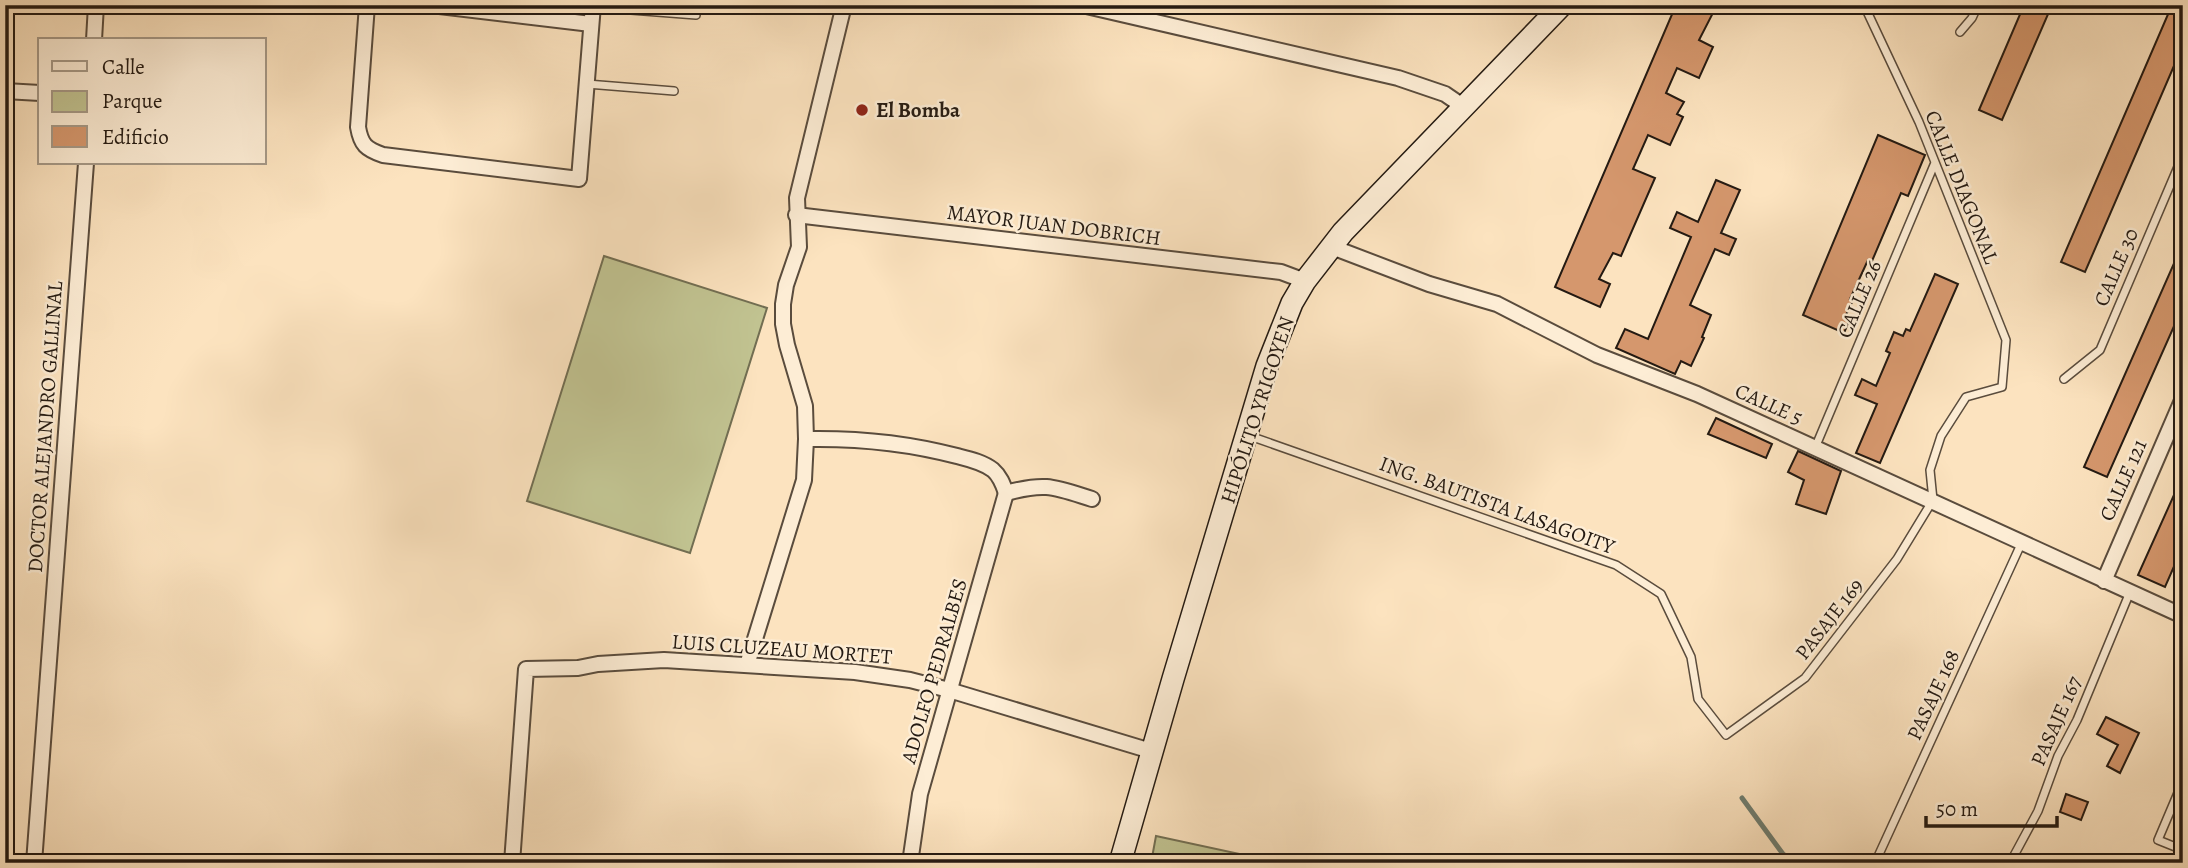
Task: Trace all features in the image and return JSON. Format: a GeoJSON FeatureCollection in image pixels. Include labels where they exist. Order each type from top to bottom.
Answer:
{"type":"FeatureCollection","features":[{"type":"Feature","properties":{"kind":"street"},"geometry":{"type":"LineString","coordinates":[[94,38],[96,5]]}},
{"type":"Feature","properties":{"kind":"street"},"geometry":{"type":"LineString","coordinates":[[367,5],[358,127],[360,141],[368,150],[383,155],[579,179],[593,6]]}},
{"type":"Feature","properties":{"kind":"street"},"geometry":{"type":"LineString","coordinates":[[431,5],[591,24]]}},
{"type":"Feature","properties":{"kind":"street"},"geometry":{"type":"LineString","coordinates":[[747,665],[804,480],[805,406],[783,324],[786,285],[799,247],[797,198],[844,5]]}},
{"type":"Feature","properties":{"kind":"street"},"geometry":{"type":"LineString","coordinates":[[1082,5],[1398,78],[1445,94],[1464,107]]}},
{"type":"Feature","properties":{"kind":"street","name":"HIPÓLITO YRIGOYEN"},"geometry":{"type":"LineString","coordinates":[[1120,863],[1246,435],[1277,337],[1292,303],[1332,247],[1562,5]]}},
{"type":"Feature","properties":{"kind":"street"},"geometry":{"type":"LineString","coordinates":[[5,91],[38,93]]}},
{"type":"Feature","properties":{"kind":"street","name":"DOCTOR ALEJANDRO GALLINAL"},"geometry":{"type":"LineString","coordinates":[[34,863],[86,164]]}},
{"type":"Feature","properties":{"kind":"street","name":"MAYOR JUAN DOBRICH"},"geometry":{"type":"LineString","coordinates":[[796,215],[1281,272],[1306,281]]}},
{"type":"Feature","properties":{"kind":"street","name":"CALLE 5"},"geometry":{"type":"LineString","coordinates":[[1332,247],[1429,284],[1497,304],[1597,355],[1697,394],[2183,616]]}},
{"type":"Feature","properties":{"kind":"street","name":"CALLE 121"},"geometry":{"type":"LineString","coordinates":[[2104,580],[2183,398]]}},
{"type":"Feature","properties":{"kind":"street"},"geometry":{"type":"LineString","coordinates":[[806,439],[868,440],[938,451],[993,470],[1002,480],[1006,493],[1044,486],[1091,499]]}},
{"type":"Feature","properties":{"kind":"street","name":"ADOLFO PEDRALBES"},"geometry":{"type":"LineString","coordinates":[[910,863],[920,794],[1006,493]]}},
{"type":"Feature","properties":{"kind":"street","name":"LUIS CLUZEAU MORTET"},"geometry":{"type":"LineString","coordinates":[[512,863],[526,669],[578,668],[598,664],[664,660],[855,672],[910,680],[949,690],[1152,751]]}},
{"type":"Feature","properties":{"kind":"lane","name":"CALLE DIAGONAL"},"geometry":{"type":"LineString","coordinates":[[1864,5],[1919,122],[2006,340],[2002,387],[1966,397],[1941,436],[1930,470],[1933,500]]}},
{"type":"Feature","properties":{"kind":"lane"},"geometry":{"type":"LineString","coordinates":[[1961,32],[1978,5]]}},
{"type":"Feature","properties":{"kind":"lane"},"geometry":{"type":"LineString","coordinates":[[593,6],[696,15]]}},
{"type":"Feature","properties":{"kind":"lane"},"geometry":{"type":"LineString","coordinates":[[586,84],[674,91]]}},
{"type":"Feature","properties":{"kind":"lane","name":"CALLE 30"},"geometry":{"type":"LineString","coordinates":[[2064,379],[2100,350],[2183,155]]}},
{"type":"Feature","properties":{"kind":"lane","name":"CALLE 26"},"geometry":{"type":"LineString","coordinates":[[1815,448],[1934,164]]}},
{"type":"Feature","properties":{"kind":"lane","name":"ING. BAUTISTA LASAGOITY"},"geometry":{"type":"LineString","coordinates":[[1246,435],[1616,565],[1661,594],[1690,657],[1698,699],[1726,735]]}},
{"type":"Feature","properties":{"kind":"lane","name":"PASAJE 169"},"geometry":{"type":"LineString","coordinates":[[1726,735],[1805,678],[1897,559],[1933,500]]}},
{"type":"Feature","properties":{"kind":"lane","name":"PASAJE 168"},"geometry":{"type":"LineString","coordinates":[[1875,863],[2022,542]]}},
{"type":"Feature","properties":{"kind":"lane","name":"PASAJE 167"},"geometry":{"type":"LineString","coordinates":[[2010,863],[2038,811],[2058,756],[2077,720],[2130,592]]}},
{"type":"Feature","properties":{"kind":"lane"},"geometry":{"type":"LineString","coordinates":[[2183,781],[2158,840],[2183,850]]}},
{"type":"Feature","properties":{"kind":"green space"},"geometry":{"type":"Polygon","coordinates":[[[604,256],[767,308],[690,553],[527,501],[604,256]]]}},
{"type":"Feature","properties":{"kind":"green space"},"geometry":{"type":"Polygon","coordinates":[[[1156,836],[1281,863],[1151,863],[1156,836]]]}},
{"type":"Feature","properties":{"kind":"building"},"geometry":{"type":"Polygon","coordinates":[[[1676,5],[1717,5],[1699,40],[1713,47],[1699,78],[1677,68],[1666,93],[1684,102],[1677,114],[1683,117],[1670,145],[1648,135],[1633,169],[1655,178],[1621,256],[1613,253],[1599,279],[1610,284],[1600,307],[1555,287],[1676,5]]]}},
{"type":"Feature","properties":{"kind":"building"},"geometry":{"type":"Polygon","coordinates":[[[2024,5],[2052,5],[2002,120],[1979,110],[2024,5]]]}},
{"type":"Feature","properties":{"kind":"building"},"geometry":{"type":"Polygon","coordinates":[[[2172,5],[2183,5],[2183,45],[2085,272],[2061,262],[2172,5]]]}},
{"type":"Feature","properties":{"kind":"building"},"geometry":{"type":"Polygon","coordinates":[[[1878,135],[1925,155],[1908,196],[1901,193],[1872,261],[1868,260],[1850,299],[1853,300],[1845,317],[1850,319],[1844,333],[1803,315],[1878,135]]]}},
{"type":"Feature","properties":{"kind":"building"},"geometry":{"type":"Polygon","coordinates":[[[1716,180],[1740,190],[1721,233],[1736,239],[1729,255],[1715,249],[1690,305],[1711,315],[1702,337],[1704,338],[1691,366],[1681,361],[1675,374],[1616,348],[1625,329],[1648,339],[1691,237],[1670,228],[1677,212],[1698,222],[1716,180]]]}},
{"type":"Feature","properties":{"kind":"building"},"geometry":{"type":"Polygon","coordinates":[[[2183,243],[2183,306],[2107,477],[2084,467],[2183,243]]]}},
{"type":"Feature","properties":{"kind":"building"},"geometry":{"type":"Polygon","coordinates":[[[1935,274],[1958,284],[1880,463],[1856,453],[1877,404],[1855,395],[1862,379],[1876,386],[1890,353],[1886,351],[1894,332],[1903,336],[1906,329],[1910,331],[1935,274]]]}},
{"type":"Feature","properties":{"kind":"building"},"geometry":{"type":"Polygon","coordinates":[[[1716,418],[1772,444],[1766,458],[1708,434],[1716,418]]]}},
{"type":"Feature","properties":{"kind":"building"},"geometry":{"type":"Polygon","coordinates":[[[1798,451],[1841,471],[1826,514],[1796,504],[1804,480],[1788,472],[1798,451]]]}},
{"type":"Feature","properties":{"kind":"building"},"geometry":{"type":"Polygon","coordinates":[[[2183,475],[2183,546],[2165,587],[2138,575],[2183,475]]]}},
{"type":"Feature","properties":{"kind":"building"},"geometry":{"type":"Polygon","coordinates":[[[2106,717],[2139,733],[2120,773],[2107,766],[2118,745],[2097,734],[2106,717]]]}},
{"type":"Feature","properties":{"kind":"building"},"geometry":{"type":"Polygon","coordinates":[[[2066,794],[2088,802],[2081,820],[2060,812],[2066,794]]]}},
{"type":"Feature","properties":{"kind":"waterway"},"geometry":{"type":"LineString","coordinates":[[1742,798],[1783,854],[1795,863]]}},
{"type":"Feature","properties":{"kind":"place","name":"El Bomba"},"geometry":{"type":"Point","coordinates":[862,110]}}]}
